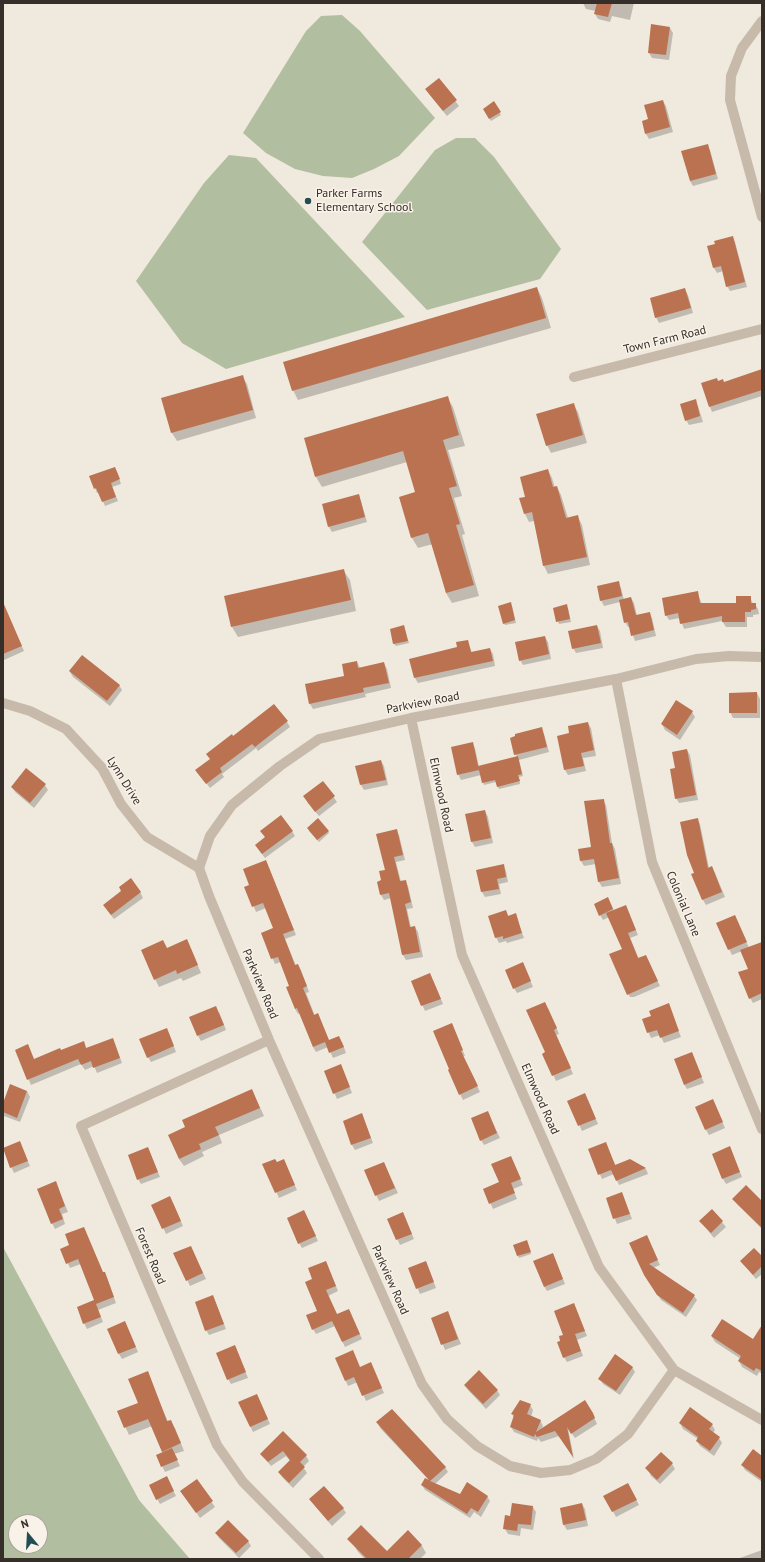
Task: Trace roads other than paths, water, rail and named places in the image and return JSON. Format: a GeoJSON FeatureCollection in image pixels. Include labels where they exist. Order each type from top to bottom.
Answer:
{"type":"FeatureCollection","features":[{"type":"Feature","properties":{"kind":"street"},"geometry":{"type":"LineString","coordinates":[[762,21],[742,48],[731,76],[730,100],[762,216]]}},
{"type":"Feature","properties":{"kind":"street","name":"Town Farm Road"},"geometry":{"type":"LineString","coordinates":[[574,377],[762,329]]}},
{"type":"Feature","properties":{"kind":"street","name":"Parkview Road"},"geometry":{"type":"LineString","coordinates":[[674,1370],[628,1434],[596,1459],[570,1470],[541,1473],[510,1466],[477,1446],[447,1419],[422,1384],[269,1040],[209,896],[199,868],[210,836],[232,805],[280,766],[319,739],[411,718],[616,679],[696,659],[729,656],[762,657]]}},
{"type":"Feature","properties":{"kind":"street","name":"Colonial Lane"},"geometry":{"type":"LineString","coordinates":[[616,679],[652,862],[762,1129]]}},
{"type":"Feature","properties":{"kind":"street","name":"Lynn Drive"},"geometry":{"type":"LineString","coordinates":[[3,702],[30,710],[66,729],[102,768],[121,804],[147,837],[199,868]]}},
{"type":"Feature","properties":{"kind":"street","name":"Elmwood Road"},"geometry":{"type":"LineString","coordinates":[[411,718],[462,955],[599,1267],[674,1370],[762,1420]]}},
{"type":"Feature","properties":{"kind":"street","name":"Forest Road"},"geometry":{"type":"LineString","coordinates":[[269,1040],[81,1126],[217,1445],[243,1482],[319,1559]]}},
{"type":"Feature","properties":{"kind":"place","name":"Parker Farms Elementary School"},"geometry":{"type":"Point","coordinates":[308,201]}}]}
